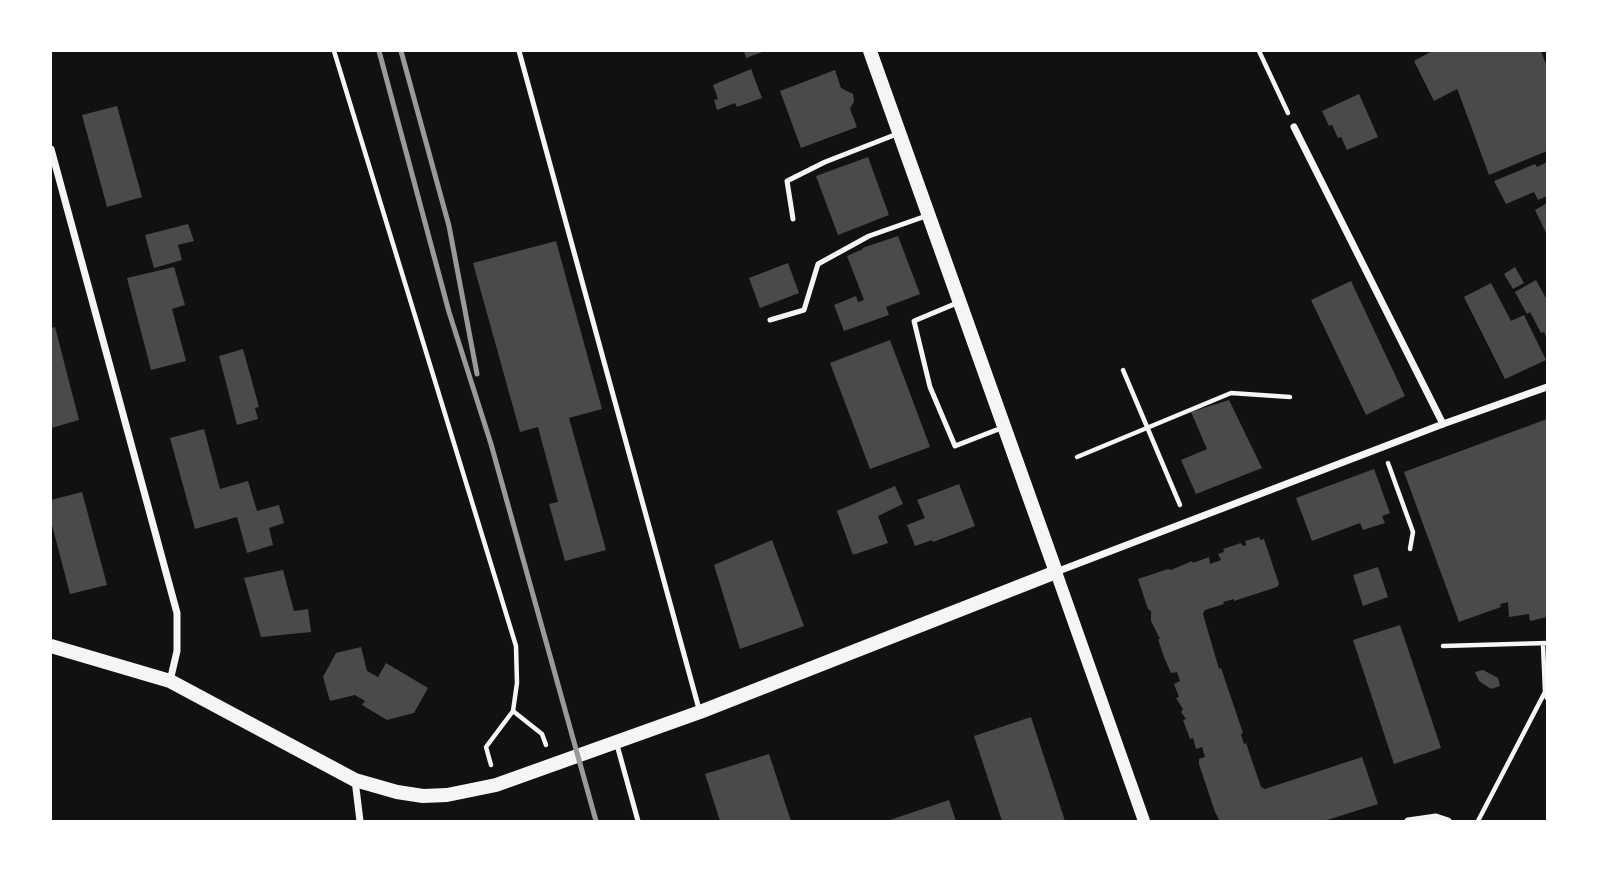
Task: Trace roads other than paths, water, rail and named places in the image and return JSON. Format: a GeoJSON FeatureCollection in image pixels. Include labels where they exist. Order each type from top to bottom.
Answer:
{"type":"FeatureCollection","features":[{"type":"Feature","properties":{"kind":"main road"},"geometry":{"type":"LineString","coordinates":[[51,646],[170,681],[355,780],[397,792],[423,796],[447,795],[496,785],[700,712],[1056,572],[870,51]]}},
{"type":"Feature","properties":{"kind":"street"},"geometry":{"type":"LineString","coordinates":[[1294,127],[1443,424]]}},
{"type":"Feature","properties":{"kind":"street"},"geometry":{"type":"LineString","coordinates":[[51,149],[177,613],[177,651],[170,681]]}},
{"type":"Feature","properties":{"kind":"street"},"geometry":{"type":"LineString","coordinates":[[1144,821],[1056,572],[1547,387]]}},
{"type":"Feature","properties":{"kind":"street"},"geometry":{"type":"LineString","coordinates":[[355,780],[360,821]]}},
{"type":"Feature","properties":{"kind":"street"},"geometry":{"type":"LineString","coordinates":[[1408,821],[1436,817],[1448,821]]}},
{"type":"Feature","properties":{"kind":"lane"},"geometry":{"type":"LineString","coordinates":[[519,51],[700,712]]}},
{"type":"Feature","properties":{"kind":"lane"},"geometry":{"type":"LineString","coordinates":[[793,219],[786,181],[825,162],[900,133]]}},
{"type":"Feature","properties":{"kind":"lane"},"geometry":{"type":"LineString","coordinates":[[770,320],[804,310],[818,264],[869,236],[929,215]]}},
{"type":"Feature","properties":{"kind":"lane"},"geometry":{"type":"LineString","coordinates":[[960,302],[914,321],[930,387],[955,446],[1004,427]]}},
{"type":"Feature","properties":{"kind":"lane"},"geometry":{"type":"LineString","coordinates":[[616,742],[638,821]]}},
{"type":"Feature","properties":{"kind":"railway"},"geometry":{"type":"LineString","coordinates":[[379,51],[449,312],[491,444],[596,821]]}},
{"type":"Feature","properties":{"kind":"railway"},"geometry":{"type":"LineString","coordinates":[[401,51],[449,226],[477,374]]}}]}
